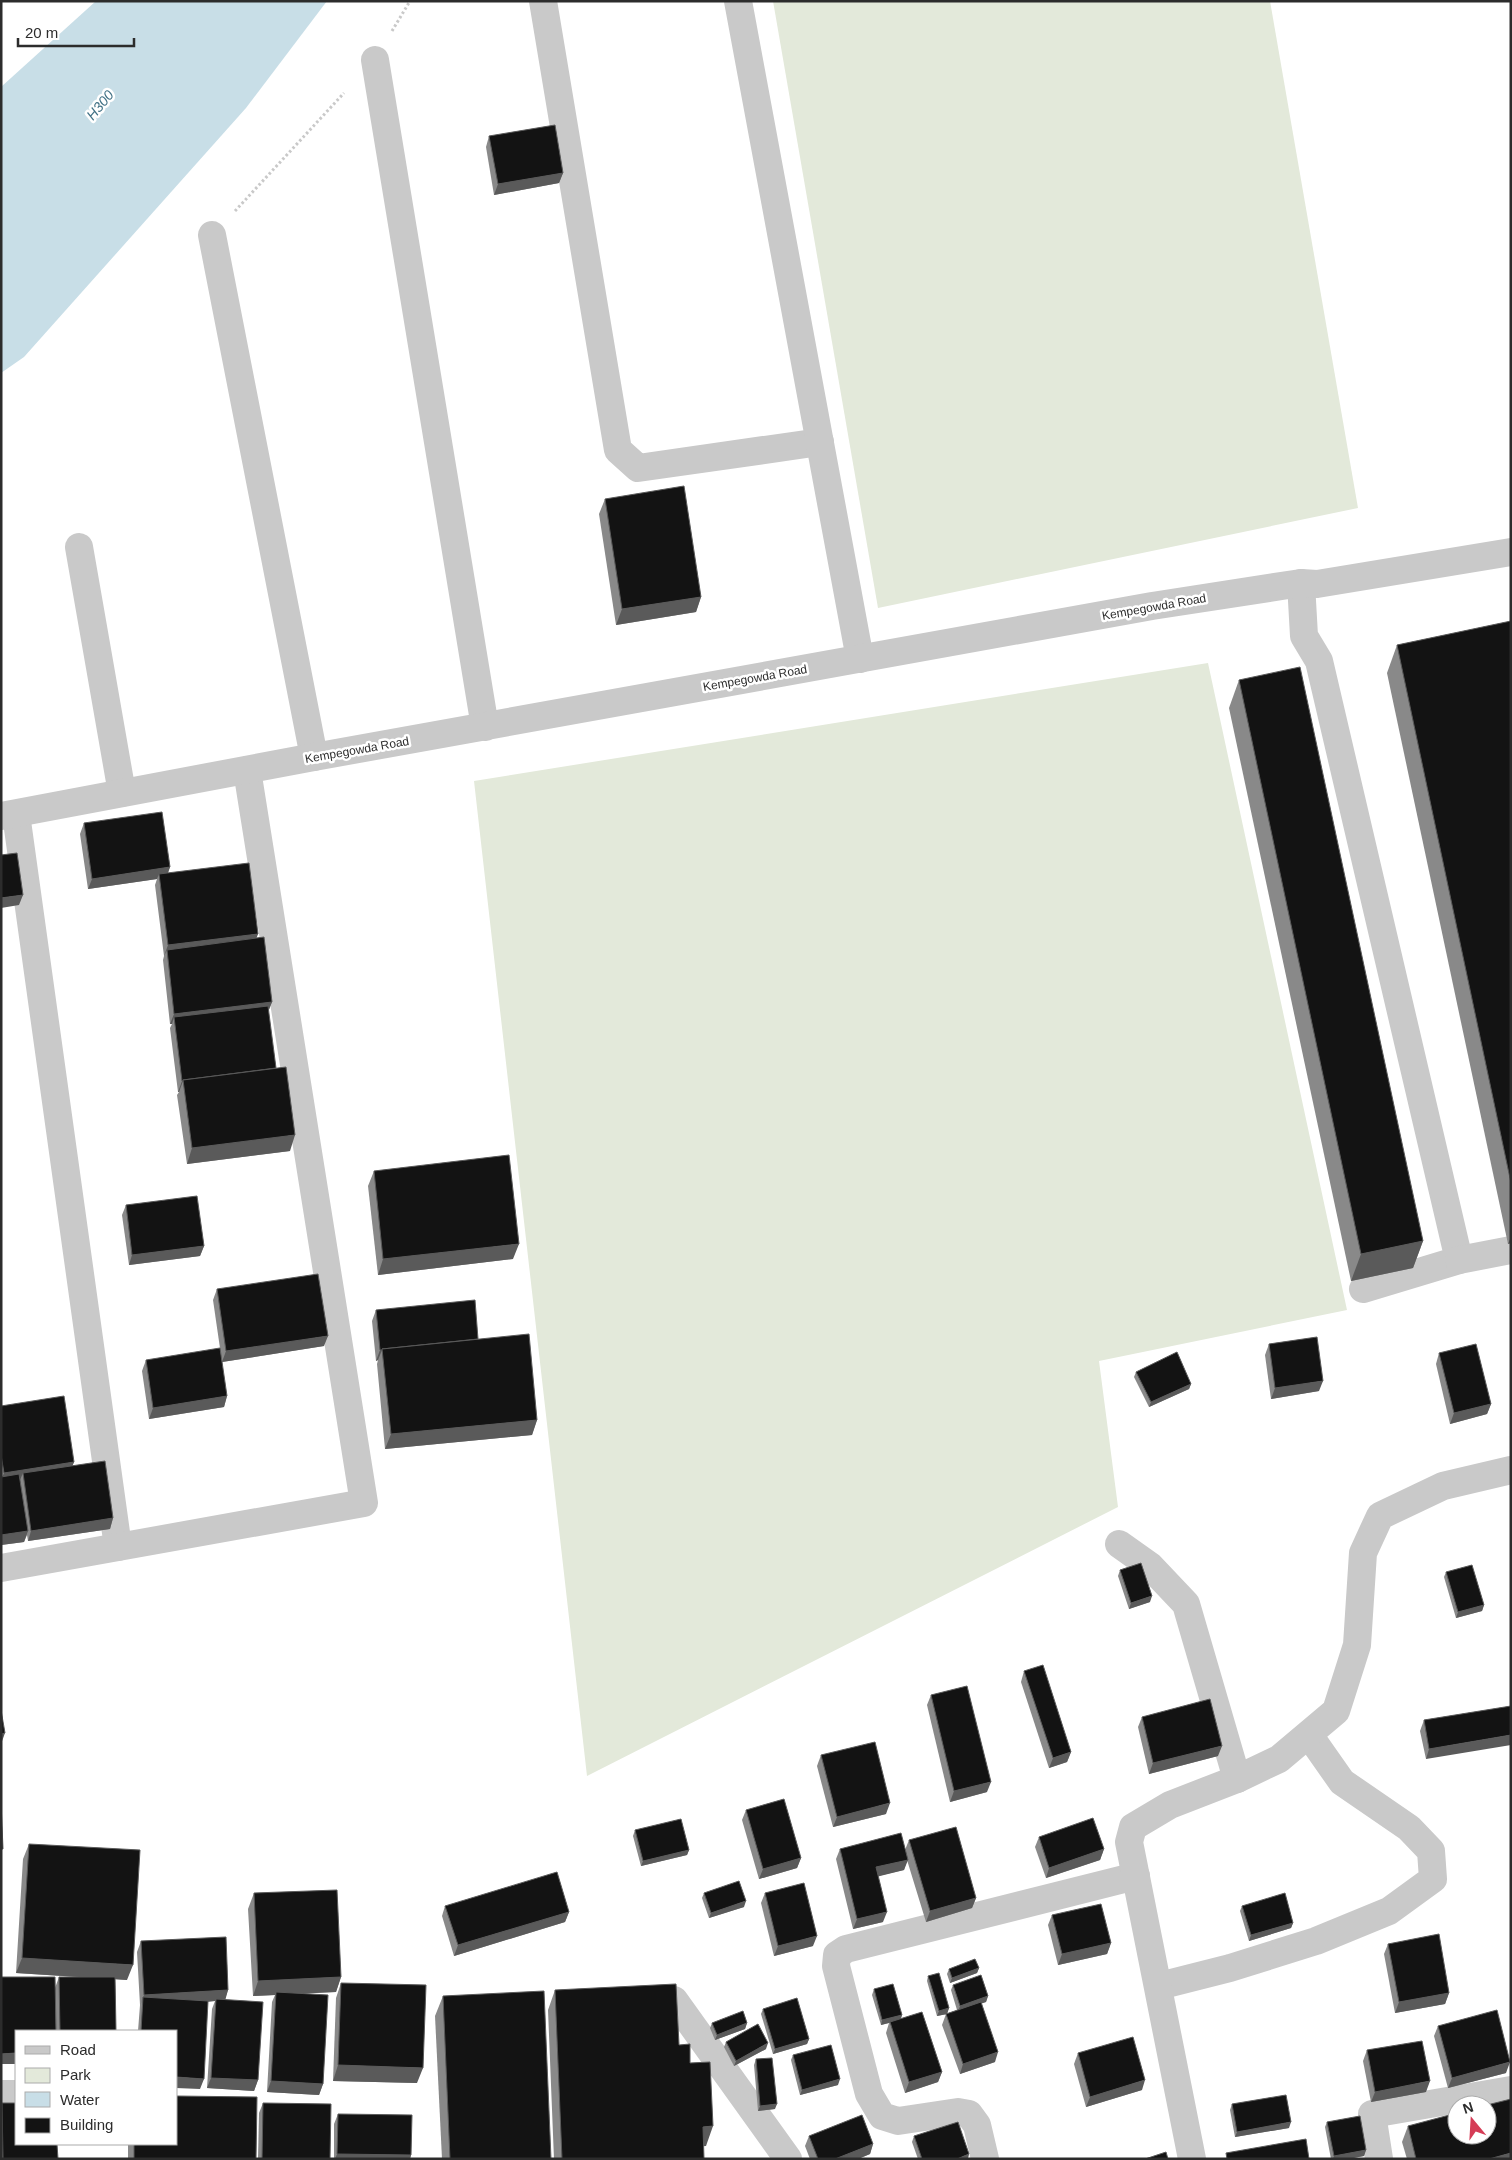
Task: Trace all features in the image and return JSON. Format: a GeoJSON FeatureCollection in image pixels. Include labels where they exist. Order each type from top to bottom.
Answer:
{"type":"FeatureCollection","features":[{"type":"Feature","properties":{"kind":"street"},"geometry":{"type":"LineString","coordinates":[[543,1],[618,450],[638,468],[820,442]]}},
{"type":"Feature","properties":{"kind":"street"},"geometry":{"type":"LineString","coordinates":[[738,1],[860,659]]}},
{"type":"Feature","properties":{"kind":"street"},"geometry":{"type":"LineString","coordinates":[[375,60],[485,727]]}},
{"type":"Feature","properties":{"kind":"street"},"geometry":{"type":"LineString","coordinates":[[212,235],[314,757]]}},
{"type":"Feature","properties":{"kind":"street"},"geometry":{"type":"LineString","coordinates":[[79,547],[122,793]]}},
{"type":"Feature","properties":{"kind":"street","name":"Kempegowda Road"},"geometry":{"type":"LineString","coordinates":[[9,815],[314,757],[1152,606],[1309,584],[1511,552]]}},
{"type":"Feature","properties":{"kind":"street"},"geometry":{"type":"LineString","coordinates":[[1309,584],[1324,634],[1318,661],[1460,1260]]}},
{"type":"Feature","properties":{"kind":"street"},"geometry":{"type":"LineString","coordinates":[[1,1568],[364,1503],[247,770]]}},
{"type":"Feature","properties":{"kind":"street"},"geometry":{"type":"LineString","coordinates":[[9,815],[118,1547]]}},
{"type":"Feature","properties":{"kind":"street"},"geometry":{"type":"LineString","coordinates":[[1363,1289],[1460,1260],[1511,1250]]}},
{"type":"Feature","properties":{"kind":"street"},"geometry":{"type":"LineString","coordinates":[[1192,2159],[1129,1842],[1133,1828],[1170,1805],[1237,1779],[1278,1759],[1336,1711],[1357,1645],[1363,1554],[1380,1516],[1443,1486],[1511,1470]]}},
{"type":"Feature","properties":{"kind":"street"},"geometry":{"type":"LineString","coordinates":[[1118,1544],[1150,1566],[1186,1604],[1237,1779]]}},
{"type":"Feature","properties":{"kind":"street"},"geometry":{"type":"LineString","coordinates":[[1159,1986],[1230,1968],[1316,1941],[1389,1911],[1433,1879],[1431,1851],[1409,1828],[1342,1782],[1309,1735]]}},
{"type":"Feature","properties":{"kind":"street"},"geometry":{"type":"LineString","coordinates":[[986,2159],[977,2125],[969,2114],[958,2112],[898,2122],[882,2116],[869,2094],[836,1966],[837,1955],[846,1949],[1136,1876]]}},
{"type":"Feature","properties":{"kind":"street"},"geometry":{"type":"LineString","coordinates":[[674,2000],[788,2159]]}},
{"type":"Feature","properties":{"kind":"street"},"geometry":{"type":"LineString","coordinates":[[1379,2159],[1372,2114],[1511,2090]]}},
{"type":"Feature","properties":{"kind":"street"},"geometry":{"type":"LineString","coordinates":[[1,2094],[15,2094]]}},
{"type":"Feature","properties":{"kind":"path"},"geometry":{"type":"LineString","coordinates":[[212,235],[375,60],[410,1]]}},
{"type":"Feature","properties":{"kind":"green space"},"geometry":{"type":"Polygon","coordinates":[[[773,1],[1270,1],[1358,508],[878,608],[773,1]]]}},
{"type":"Feature","properties":{"kind":"green space"},"geometry":{"type":"Polygon","coordinates":[[[1208,663],[1347,1310],[1099,1361],[1118,1507],[587,1776],[474,781],[1208,663]]]}},
{"type":"Feature","properties":{"kind":"water","name":"H300"},"geometry":{"type":"Polygon","coordinates":[[[96,1],[327,1],[246,108],[24,357],[1,373],[1,87],[96,1]]]}},
{"type":"Feature","properties":{"kind":"building"},"geometry":{"type":"Polygon","coordinates":[[[555,125],[563,173],[498,184],[489,136],[555,125]]]}},
{"type":"Feature","properties":{"kind":"building"},"geometry":{"type":"Polygon","coordinates":[[[684,486],[701,597],[622,609],[605,499],[684,486]]]}},
{"type":"Feature","properties":{"kind":"building"},"geometry":{"type":"Polygon","coordinates":[[[1511,621],[1511,1183],[1397,645],[1511,621]]]}},
{"type":"Feature","properties":{"kind":"building"},"geometry":{"type":"Polygon","coordinates":[[[1300,667],[1423,1241],[1361,1254],[1239,680],[1300,667]]]}},
{"type":"Feature","properties":{"kind":"building"},"geometry":{"type":"Polygon","coordinates":[[[162,812],[170,867],[92,879],[84,823],[162,812]]]}},
{"type":"Feature","properties":{"kind":"building"},"geometry":{"type":"Polygon","coordinates":[[[17,853],[23,895],[1,898],[1,855],[17,853]]]}},
{"type":"Feature","properties":{"kind":"building"},"geometry":{"type":"Polygon","coordinates":[[[249,863],[258,934],[168,945],[159,874],[249,863]]]}},
{"type":"Feature","properties":{"kind":"building"},"geometry":{"type":"Polygon","coordinates":[[[264,937],[272,1002],[174,1014],[167,950],[264,937]]]}},
{"type":"Feature","properties":{"kind":"building"},"geometry":{"type":"Polygon","coordinates":[[[268,1006],[276,1068],[182,1081],[174,1017],[268,1006]]]}},
{"type":"Feature","properties":{"kind":"building"},"geometry":{"type":"Polygon","coordinates":[[[286,1067],[295,1135],[192,1148],[183,1080],[286,1067]]]}},
{"type":"Feature","properties":{"kind":"building"},"geometry":{"type":"Polygon","coordinates":[[[509,1155],[519,1244],[383,1259],[374,1171],[509,1155]]]}},
{"type":"Feature","properties":{"kind":"building"},"geometry":{"type":"Polygon","coordinates":[[[197,1196],[204,1246],[132,1255],[126,1205],[197,1196]]]}},
{"type":"Feature","properties":{"kind":"building"},"geometry":{"type":"Polygon","coordinates":[[[318,1274],[328,1336],[226,1351],[217,1289],[318,1274]]]}},
{"type":"Feature","properties":{"kind":"building"},"geometry":{"type":"Polygon","coordinates":[[[475,1300],[478,1339],[380,1350],[376,1310],[475,1300]]]}},
{"type":"Feature","properties":{"kind":"building"},"geometry":{"type":"Polygon","coordinates":[[[529,1334],[537,1420],[391,1434],[382,1349],[529,1334]]]}},
{"type":"Feature","properties":{"kind":"building"},"geometry":{"type":"Polygon","coordinates":[[[1317,1337],[1323,1381],[1275,1388],[1269,1344],[1317,1337]]]}},
{"type":"Feature","properties":{"kind":"building"},"geometry":{"type":"Polygon","coordinates":[[[1476,1344],[1491,1404],[1454,1413],[1439,1353],[1476,1344]]]}},
{"type":"Feature","properties":{"kind":"building"},"geometry":{"type":"Polygon","coordinates":[[[220,1348],[227,1396],[153,1408],[146,1360],[220,1348]]]}},
{"type":"Feature","properties":{"kind":"building"},"geometry":{"type":"Polygon","coordinates":[[[1177,1352],[1191,1384],[1151,1402],[1136,1372],[1177,1352]]]}},
{"type":"Feature","properties":{"kind":"building"},"geometry":{"type":"Polygon","coordinates":[[[64,1396],[74,1462],[4,1473],[1,1455],[1,1406],[64,1396]]]}},
{"type":"Feature","properties":{"kind":"building"},"geometry":{"type":"Polygon","coordinates":[[[105,1461],[113,1518],[31,1531],[23,1473],[105,1461]]]}},
{"type":"Feature","properties":{"kind":"building"},"geometry":{"type":"Polygon","coordinates":[[[19,1474],[28,1531],[1,1535],[1,1477],[19,1474]]]}},
{"type":"Feature","properties":{"kind":"building"},"geometry":{"type":"Polygon","coordinates":[[[1141,1563],[1152,1596],[1131,1603],[1120,1570],[1141,1563]]]}},
{"type":"Feature","properties":{"kind":"building"},"geometry":{"type":"Polygon","coordinates":[[[1472,1565],[1484,1605],[1458,1612],[1446,1572],[1472,1565]]]}},
{"type":"Feature","properties":{"kind":"building"},"geometry":{"type":"Polygon","coordinates":[[[1043,1665],[1071,1752],[1053,1758],[1024,1671],[1043,1665]]]}},
{"type":"Feature","properties":{"kind":"building"},"geometry":{"type":"Polygon","coordinates":[[[967,1686],[991,1782],[954,1791],[931,1695],[967,1686]]]}},
{"type":"Feature","properties":{"kind":"building"},"geometry":{"type":"Polygon","coordinates":[[[1210,1699],[1222,1746],[1153,1763],[1142,1717],[1210,1699]]]}},
{"type":"Feature","properties":{"kind":"building"},"geometry":{"type":"Polygon","coordinates":[[[1511,1706],[1511,1735],[1429,1749],[1424,1720],[1511,1706]]]}},
{"type":"Feature","properties":{"kind":"building"},"geometry":{"type":"Polygon","coordinates":[[[1,1710],[5,1733],[1,1734],[1,1710]]]}},
{"type":"Feature","properties":{"kind":"building"},"geometry":{"type":"Polygon","coordinates":[[[875,1742],[890,1803],[837,1817],[821,1755],[875,1742]]]}},
{"type":"Feature","properties":{"kind":"building"},"geometry":{"type":"Polygon","coordinates":[[[784,1799],[801,1858],[763,1869],[746,1810],[784,1799]]]}},
{"type":"Feature","properties":{"kind":"building"},"geometry":{"type":"Polygon","coordinates":[[[1,1802],[3,1849],[1,1849],[1,1802]]]}},
{"type":"Feature","properties":{"kind":"building"},"geometry":{"type":"Polygon","coordinates":[[[1093,1818],[1104,1849],[1049,1868],[1039,1837],[1093,1818]]]}},
{"type":"Feature","properties":{"kind":"building"},"geometry":{"type":"Polygon","coordinates":[[[681,1819],[689,1850],[643,1861],[635,1830],[681,1819]]]}},
{"type":"Feature","properties":{"kind":"building"},"geometry":{"type":"Polygon","coordinates":[[[956,1827],[976,1898],[930,1911],[909,1840],[956,1827]]]}},
{"type":"Feature","properties":{"kind":"building"},"geometry":{"type":"Polygon","coordinates":[[[901,1833],[908,1860],[876,1867],[887,1912],[857,1919],[840,1849],[901,1833]]]}},
{"type":"Feature","properties":{"kind":"building"},"geometry":{"type":"Polygon","coordinates":[[[29,1844],[140,1850],[133,1965],[22,1958],[29,1844]]]}},
{"type":"Feature","properties":{"kind":"building"},"geometry":{"type":"Polygon","coordinates":[[[557,1872],[569,1912],[458,1945],[445,1906],[557,1872]]]}},
{"type":"Feature","properties":{"kind":"building"},"geometry":{"type":"Polygon","coordinates":[[[739,1881],[746,1901],[711,1913],[704,1893],[739,1881]]]}},
{"type":"Feature","properties":{"kind":"building"},"geometry":{"type":"Polygon","coordinates":[[[804,1883],[817,1936],[778,1946],[765,1893],[804,1883]]]}},
{"type":"Feature","properties":{"kind":"building"},"geometry":{"type":"Polygon","coordinates":[[[337,1890],[341,1977],[258,1981],[254,1893],[337,1890]]]}},
{"type":"Feature","properties":{"kind":"building"},"geometry":{"type":"Polygon","coordinates":[[[1285,1893],[1293,1923],[1251,1935],[1242,1906],[1285,1893]]]}},
{"type":"Feature","properties":{"kind":"building"},"geometry":{"type":"Polygon","coordinates":[[[1101,1904],[1111,1943],[1062,1954],[1052,1915],[1101,1904]]]}},
{"type":"Feature","properties":{"kind":"building"},"geometry":{"type":"Polygon","coordinates":[[[1439,1934],[1449,1993],[1399,2002],[1388,1944],[1439,1934]]]}},
{"type":"Feature","properties":{"kind":"building"},"geometry":{"type":"Polygon","coordinates":[[[226,1937],[228,1990],[144,1995],[141,1941],[226,1937]]]}},
{"type":"Feature","properties":{"kind":"building"},"geometry":{"type":"Polygon","coordinates":[[[975,1959],[979,1968],[952,1978],[949,1969],[975,1959]]]}},
{"type":"Feature","properties":{"kind":"building"},"geometry":{"type":"Polygon","coordinates":[[[939,1973],[949,2008],[939,2011],[928,1976],[939,1973]]]}},
{"type":"Feature","properties":{"kind":"building"},"geometry":{"type":"Polygon","coordinates":[[[981,1975],[988,1996],[960,2006],[953,1985],[981,1975]]]}},
{"type":"Feature","properties":{"kind":"building"},"geometry":{"type":"Polygon","coordinates":[[[1,1977],[55,1977],[56,2030],[15,2030],[15,2053],[1,2054],[1,1977]]]}},
{"type":"Feature","properties":{"kind":"building"},"geometry":{"type":"Polygon","coordinates":[[[59,1977],[115,1977],[116,2030],[60,2030],[59,1977]]]}},
{"type":"Feature","properties":{"kind":"building"},"geometry":{"type":"Polygon","coordinates":[[[341,1983],[426,1985],[423,2068],[338,2065],[341,1983]]]}},
{"type":"Feature","properties":{"kind":"building"},"geometry":{"type":"Polygon","coordinates":[[[676,1984],[679,2045],[690,2044],[690,2063],[710,2062],[713,2126],[703,2127],[704,2159],[562,2159],[555,1990],[676,1984]]]}},
{"type":"Feature","properties":{"kind":"building"},"geometry":{"type":"Polygon","coordinates":[[[893,1984],[902,2015],[882,2020],[874,1989],[893,1984]]]}},
{"type":"Feature","properties":{"kind":"building"},"geometry":{"type":"Polygon","coordinates":[[[544,1991],[551,2159],[450,2159],[443,1996],[544,1991]]]}},
{"type":"Feature","properties":{"kind":"building"},"geometry":{"type":"Polygon","coordinates":[[[276,1992],[328,1995],[323,2084],[271,2081],[276,1992]]]}},
{"type":"Feature","properties":{"kind":"building"},"geometry":{"type":"Polygon","coordinates":[[[143,1997],[208,2001],[204,2079],[178,2077],[178,2030],[141,2030],[143,1997]]]}},
{"type":"Feature","properties":{"kind":"building"},"geometry":{"type":"Polygon","coordinates":[[[797,1998],[809,2039],[775,2049],[763,2009],[797,1998]]]}},
{"type":"Feature","properties":{"kind":"building"},"geometry":{"type":"Polygon","coordinates":[[[216,1999],[263,2002],[258,2080],[211,2078],[216,1999]]]}},
{"type":"Feature","properties":{"kind":"building"},"geometry":{"type":"Polygon","coordinates":[[[981,2002],[998,2052],[963,2064],[946,2014],[981,2002]]]}},
{"type":"Feature","properties":{"kind":"building"},"geometry":{"type":"Polygon","coordinates":[[[1497,2010],[1510,2062],[1452,2078],[1438,2026],[1497,2010]]]}},
{"type":"Feature","properties":{"kind":"building"},"geometry":{"type":"Polygon","coordinates":[[[743,2011],[747,2023],[717,2035],[712,2023],[743,2011]]]}},
{"type":"Feature","properties":{"kind":"building"},"geometry":{"type":"Polygon","coordinates":[[[922,2012],[942,2072],[909,2082],[890,2022],[922,2012]]]}},
{"type":"Feature","properties":{"kind":"building"},"geometry":{"type":"Polygon","coordinates":[[[758,2024],[768,2043],[736,2061],[726,2042],[758,2024]]]}},
{"type":"Feature","properties":{"kind":"building"},"geometry":{"type":"Polygon","coordinates":[[[1133,2037],[1145,2080],[1090,2097],[1078,2053],[1133,2037]]]}},
{"type":"Feature","properties":{"kind":"building"},"geometry":{"type":"Polygon","coordinates":[[[1422,2041],[1430,2081],[1375,2092],[1367,2050],[1422,2041]]]}},
{"type":"Feature","properties":{"kind":"building"},"geometry":{"type":"Polygon","coordinates":[[[831,2045],[840,2079],[802,2090],[793,2055],[831,2045]]]}},
{"type":"Feature","properties":{"kind":"building"},"geometry":{"type":"Polygon","coordinates":[[[772,2058],[777,2104],[760,2106],[756,2059],[772,2058]]]}},
{"type":"Feature","properties":{"kind":"building"},"geometry":{"type":"Polygon","coordinates":[[[1286,2095],[1291,2122],[1237,2132],[1232,2104],[1286,2095]]]}},
{"type":"Feature","properties":{"kind":"building"},"geometry":{"type":"Polygon","coordinates":[[[178,2096],[257,2097],[256,2159],[134,2159],[134,2145],[178,2145],[178,2096]]]}},
{"type":"Feature","properties":{"kind":"building"},"geometry":{"type":"Polygon","coordinates":[[[1511,2099],[1511,2153],[1489,2159],[1416,2159],[1408,2126],[1447,2116],[1447,2145],[1497,2145],[1497,2102],[1511,2099]]]}},
{"type":"Feature","properties":{"kind":"building"},"geometry":{"type":"Polygon","coordinates":[[[2,2103],[15,2103],[15,2145],[57,2145],[58,2159],[3,2159],[2,2103]]]}},
{"type":"Feature","properties":{"kind":"building"},"geometry":{"type":"Polygon","coordinates":[[[263,2103],[331,2104],[330,2159],[262,2159],[263,2103]]]}},
{"type":"Feature","properties":{"kind":"building"},"geometry":{"type":"Polygon","coordinates":[[[338,2114],[412,2115],[411,2155],[337,2154],[338,2114]]]}},
{"type":"Feature","properties":{"kind":"building"},"geometry":{"type":"Polygon","coordinates":[[[862,2115],[873,2144],[835,2159],[818,2159],[809,2136],[862,2115]]]}},
{"type":"Feature","properties":{"kind":"building"},"geometry":{"type":"Polygon","coordinates":[[[1360,2116],[1366,2150],[1334,2156],[1327,2122],[1360,2116]]]}},
{"type":"Feature","properties":{"kind":"building"},"geometry":{"type":"Polygon","coordinates":[[[958,2122],[969,2154],[957,2159],[922,2159],[914,2136],[958,2122]]]}},
{"type":"Feature","properties":{"kind":"building"},"geometry":{"type":"Polygon","coordinates":[[[1306,2139],[1309,2159],[1227,2159],[1226,2153],[1306,2139]]]}},
{"type":"Feature","properties":{"kind":"building"},"geometry":{"type":"Polygon","coordinates":[[[1166,2152],[1168,2159],[1145,2159],[1166,2152]]]}},
{"type":"Feature","properties":{"kind":"building"},"geometry":{"type":"Polygon","coordinates":[[[337,2158],[370,2159],[337,2159],[337,2158]]]}}]}
